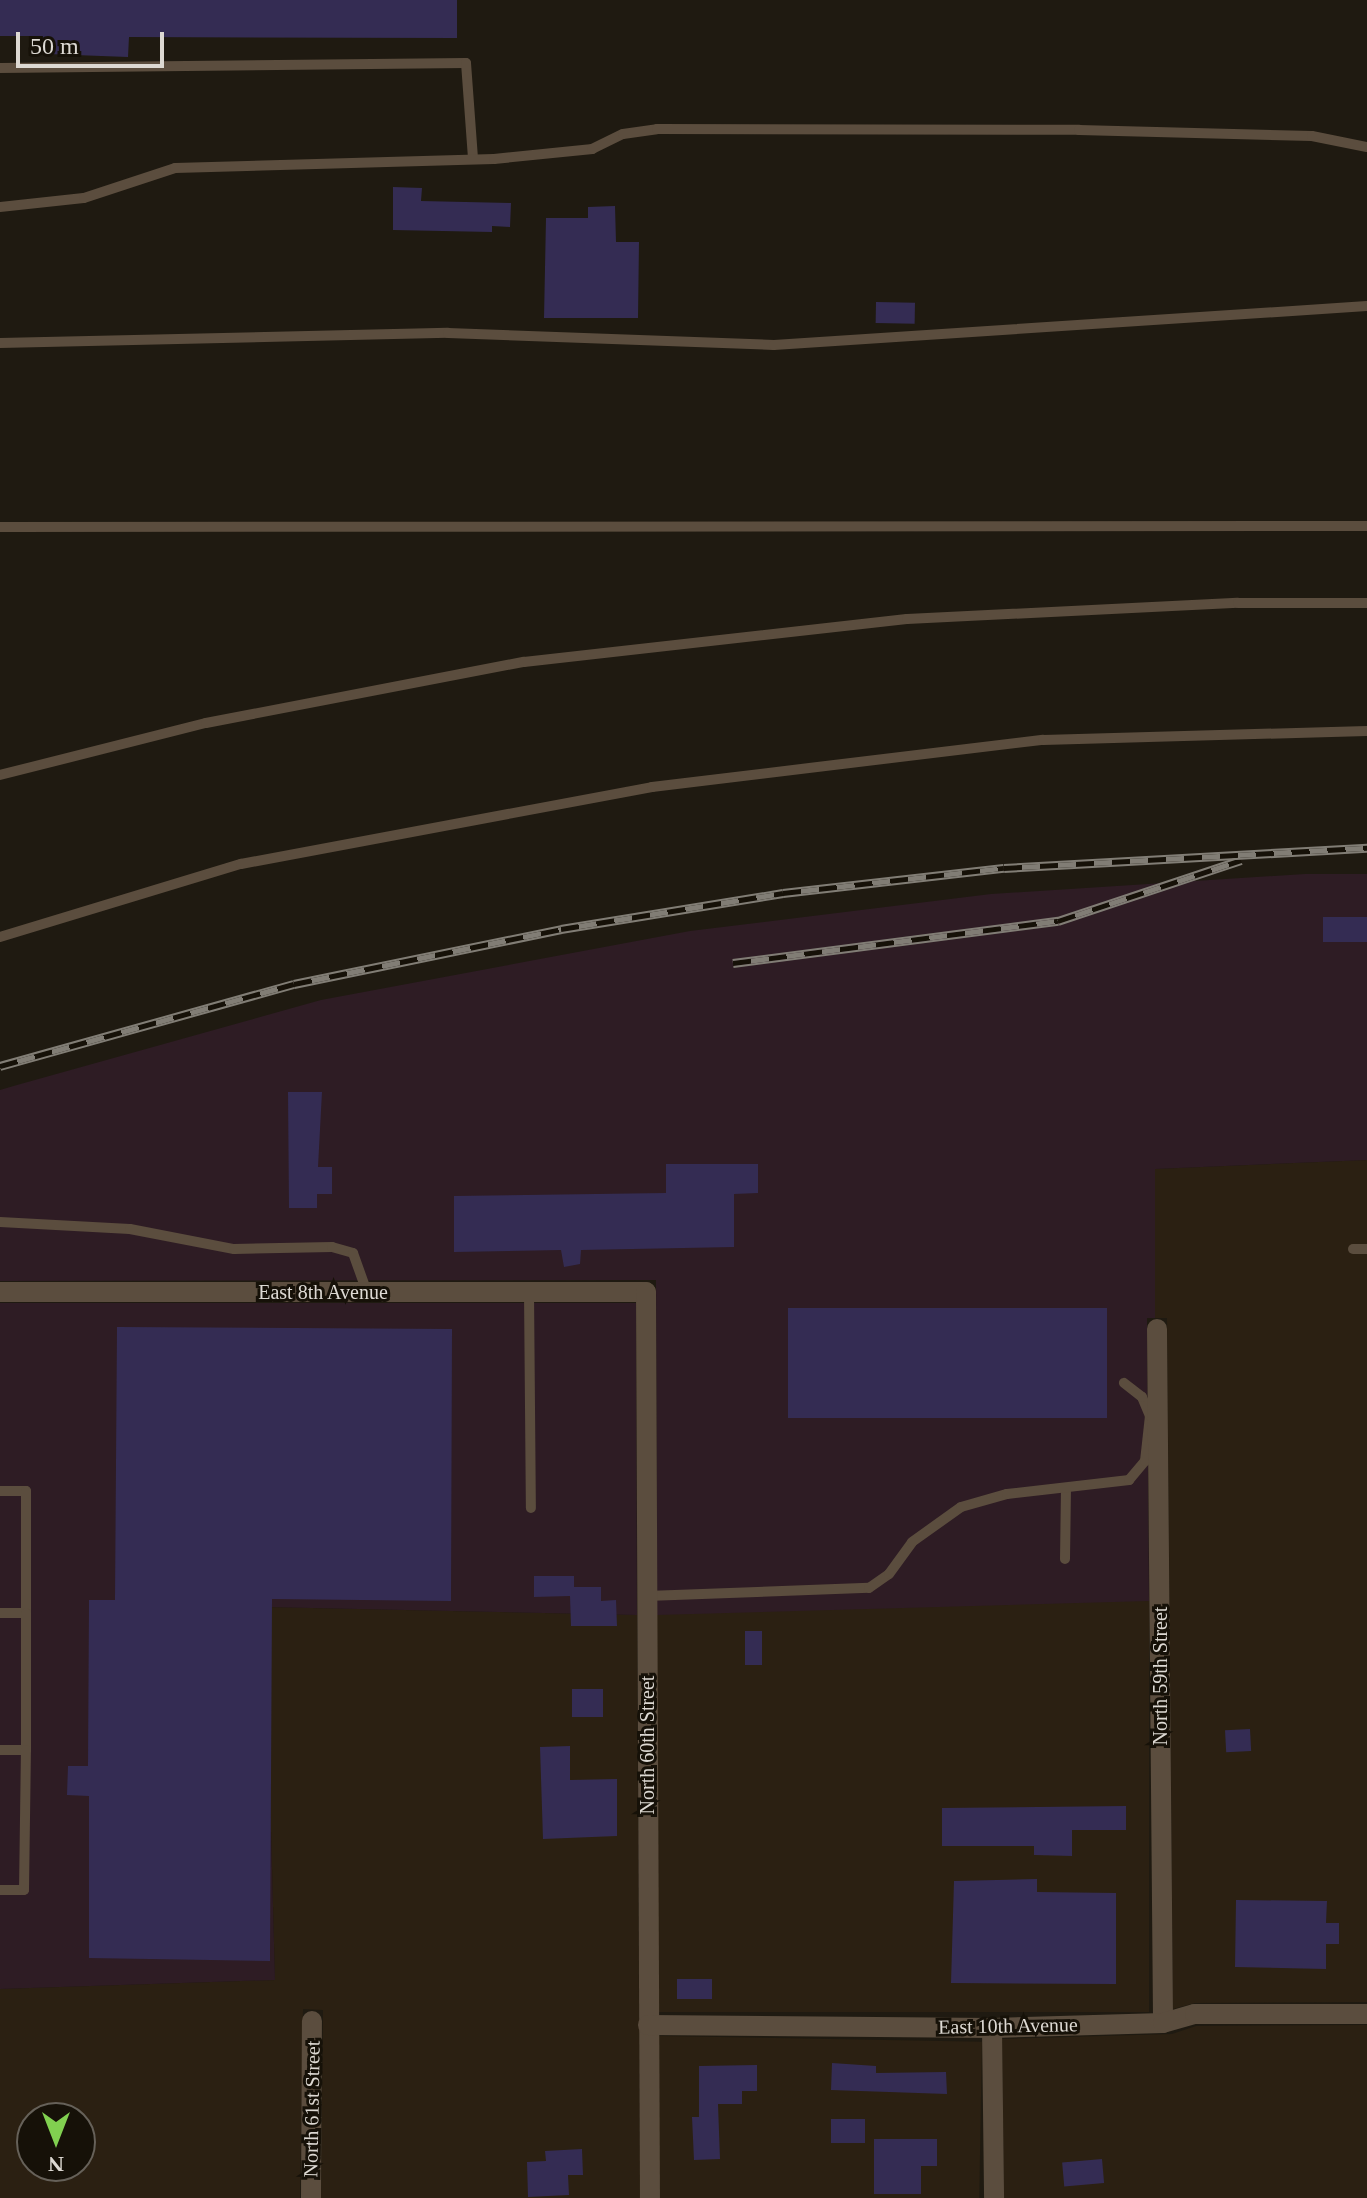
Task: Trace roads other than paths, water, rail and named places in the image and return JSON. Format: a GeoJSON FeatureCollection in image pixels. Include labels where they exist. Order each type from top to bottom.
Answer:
{"type":"FeatureCollection","features":[{"type":"Feature","properties":{"kind":"street","name":"East 8th Avenue"},"geometry":{"type":"LineString","coordinates":[[0,1292],[646,1292]]}},
{"type":"Feature","properties":{"kind":"street","name":"North 60th Street"},"geometry":{"type":"LineString","coordinates":[[646,1292],[650,2198]]}},
{"type":"Feature","properties":{"kind":"street","name":"North 59th Street"},"geometry":{"type":"LineString","coordinates":[[1157,1329],[1163,2023]]}},
{"type":"Feature","properties":{"kind":"street","name":"East 10th Avenue"},"geometry":{"type":"LineString","coordinates":[[648,2025],[992,2028],[1163,2023],[1195,2014],[1367,2014]]}},
{"type":"Feature","properties":{"kind":"street","name":"North 61st Street"},"geometry":{"type":"LineString","coordinates":[[311,2198],[312,2021]]}},
{"type":"Feature","properties":{"kind":"street"},"geometry":{"type":"LineString","coordinates":[[992,2028],[994,2198]]}},
{"type":"Feature","properties":{"kind":"lane"},"geometry":{"type":"LineString","coordinates":[[0,68],[466,63],[473,159]]}},
{"type":"Feature","properties":{"kind":"lane"},"geometry":{"type":"LineString","coordinates":[[0,207],[84,198],[175,168],[473,159],[592,149],[623,134],[657,129],[758,127],[1312,136],[1367,147]]}},
{"type":"Feature","properties":{"kind":"lane"},"geometry":{"type":"LineString","coordinates":[[0,343],[448,333],[774,345],[1367,306]]}},
{"type":"Feature","properties":{"kind":"lane"},"geometry":{"type":"LineString","coordinates":[[0,527],[1367,526]]}},
{"type":"Feature","properties":{"kind":"lane"},"geometry":{"type":"LineString","coordinates":[[0,775],[206,723],[524,662],[907,619],[1238,603],[1367,603]]}},
{"type":"Feature","properties":{"kind":"lane"},"geometry":{"type":"LineString","coordinates":[[0,937],[241,864],[652,787],[1043,740],[1367,731]]}},
{"type":"Feature","properties":{"kind":"lane"},"geometry":{"type":"LineString","coordinates":[[0,1222],[130,1229],[234,1249],[332,1247],[353,1253],[367,1292]]}},
{"type":"Feature","properties":{"kind":"lane"},"geometry":{"type":"LineString","coordinates":[[1353,1249],[1367,1249]]}},
{"type":"Feature","properties":{"kind":"lane"},"geometry":{"type":"LineString","coordinates":[[529,1292],[531,1508]]}},
{"type":"Feature","properties":{"kind":"lane"},"geometry":{"type":"LineString","coordinates":[[647,1596],[869,1588],[889,1574],[912,1542],[961,1507],[1007,1494],[1129,1480],[1145,1461],[1150,1416],[1142,1397],[1124,1383]]}},
{"type":"Feature","properties":{"kind":"lane"},"geometry":{"type":"LineString","coordinates":[[1065,1559],[1066,1489]]}},
{"type":"Feature","properties":{"kind":"lane"},"geometry":{"type":"LineString","coordinates":[[0,1491],[26,1491],[24,1890],[0,1890]]}},
{"type":"Feature","properties":{"kind":"lane"},"geometry":{"type":"LineString","coordinates":[[0,1613],[26,1613]]}},
{"type":"Feature","properties":{"kind":"lane"},"geometry":{"type":"LineString","coordinates":[[0,1750],[26,1750]]}},
{"type":"Feature","properties":{"kind":"railway"},"geometry":{"type":"LineString","coordinates":[[0,1066],[294,984],[561,929],[783,893],[1004,868],[1367,848]]}},
{"type":"Feature","properties":{"kind":"railway"},"geometry":{"type":"LineString","coordinates":[[733,963],[1058,921],[1241,860]]}}]}
